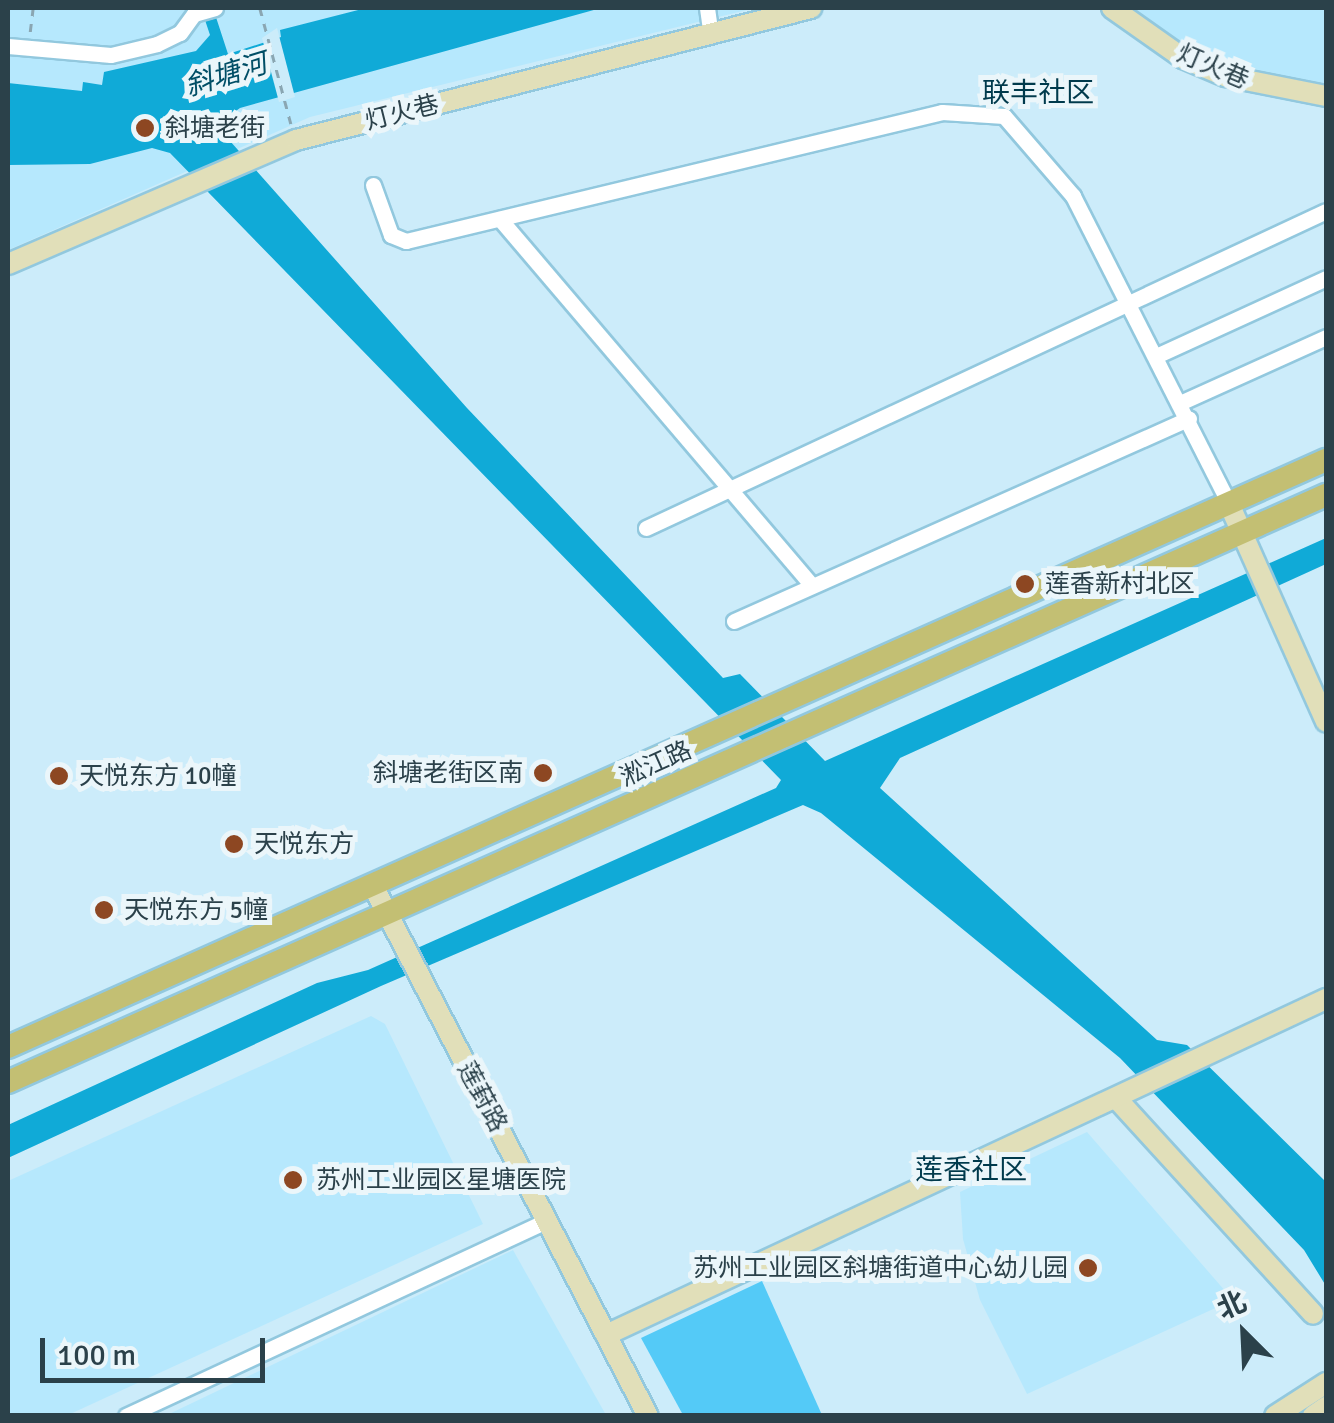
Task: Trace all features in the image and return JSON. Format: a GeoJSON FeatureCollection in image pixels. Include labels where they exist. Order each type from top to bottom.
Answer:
{"type":"FeatureCollection","features":[{"type":"Feature","properties":{"kind":"main road","name":"淞江路"},"geometry":{"type":"LineString","coordinates":[[8,1047],[1326,460]]}},
{"type":"Feature","properties":{"kind":"main road","name":"淞江路"},"geometry":{"type":"LineString","coordinates":[[8,1082],[1326,496]]}},
{"type":"Feature","properties":{"kind":"street"},"geometry":{"type":"LineString","coordinates":[[8,46],[111,54],[168,39],[194,14],[215,8]]}},
{"type":"Feature","properties":{"kind":"street"},"geometry":{"type":"LineString","coordinates":[[707,8],[711,35]]}},
{"type":"Feature","properties":{"kind":"street","name":"灯火巷"},"geometry":{"type":"LineString","coordinates":[[8,264],[250,156],[811,8]]}},
{"type":"Feature","properties":{"kind":"street","name":"灯火巷"},"geometry":{"type":"LineString","coordinates":[[1112,8],[1183,58],[1226,76],[1326,96]]}},
{"type":"Feature","properties":{"kind":"street"},"geometry":{"type":"LineString","coordinates":[[373,184],[397,240],[500,219],[942,112],[1004,116],[1073,196],[1182,402],[1326,722]]}},
{"type":"Feature","properties":{"kind":"street"},"geometry":{"type":"LineString","coordinates":[[646,528],[1326,211]]}},
{"type":"Feature","properties":{"kind":"street"},"geometry":{"type":"LineString","coordinates":[[500,219],[734,488],[812,585]]}},
{"type":"Feature","properties":{"kind":"street"},"geometry":{"type":"LineString","coordinates":[[1156,356],[1326,278]]}},
{"type":"Feature","properties":{"kind":"street"},"geometry":{"type":"LineString","coordinates":[[1182,402],[1326,337]]}},
{"type":"Feature","properties":{"kind":"street"},"geometry":{"type":"LineString","coordinates":[[734,621],[1189,418]]}},
{"type":"Feature","properties":{"kind":"street","name":"莲葑路"},"geometry":{"type":"LineString","coordinates":[[372,884],[648,1416]]}},
{"type":"Feature","properties":{"kind":"street"},"geometry":{"type":"LineString","coordinates":[[606,1335],[1326,999]]}},
{"type":"Feature","properties":{"kind":"street"},"geometry":{"type":"LineString","coordinates":[[1116,1098],[1312,1314]]}},
{"type":"Feature","properties":{"kind":"street"},"geometry":{"type":"LineString","coordinates":[[126,1416],[546,1221]]}},
{"type":"Feature","properties":{"kind":"street"},"geometry":{"type":"LineString","coordinates":[[1276,1416],[1326,1383]]}},
{"type":"Feature","properties":{"kind":"street"},"geometry":{"type":"LineString","coordinates":[[1314,1416],[1326,1407]]}},
{"type":"Feature","properties":{"kind":"path"},"geometry":{"type":"LineString","coordinates":[[28,48],[33,8]]}},
{"type":"Feature","properties":{"kind":"path"},"geometry":{"type":"LineString","coordinates":[[260,8],[288,112]]}},
{"type":"Feature","properties":{"kind":"shaded area","name":"斜塘老街"},"geometry":{"type":"Polygon","coordinates":[[[8,8],[755,8],[310,117],[8,250],[8,8]]]}},
{"type":"Feature","properties":{"kind":"shaded area"},"geometry":{"type":"Polygon","coordinates":[[[1134,8],[1326,8],[1324,83],[1287,78],[1220,60],[1176,40],[1134,8]]]}},
{"type":"Feature","properties":{"kind":"shaded area","name":"苏州工业园区星塘医院"},"geometry":{"type":"Polygon","coordinates":[[[371,1016],[385,1024],[483,1224],[68,1415],[8,1415],[8,1181],[371,1016]]]}},
{"type":"Feature","properties":{"kind":"shaded area","name":"苏州工业园区斜塘街道中心幼儿园"},"geometry":{"type":"Polygon","coordinates":[[[1087,1132],[1233,1300],[1027,1394],[980,1300],[963,1239],[960,1192],[1087,1132]]]}},
{"type":"Feature","properties":{"kind":"shaded area"},"geometry":{"type":"Polygon","coordinates":[[[513,1250],[606,1415],[167,1415],[513,1250]]]}},
{"type":"Feature","properties":{"kind":"shaded area"},"geometry":{"type":"Polygon","coordinates":[[[762,1281],[822,1415],[683,1415],[641,1338],[762,1281]]]}},
{"type":"Feature","properties":{"kind":"water","name":"斜塘河"},"geometry":{"type":"Polygon","coordinates":[[[201,8],[213,8],[228,54],[281,37],[280,30],[366,8],[601,8],[240,108],[225,119],[222,132],[467,408],[723,678],[740,674],[825,761],[1326,538],[1326,564],[900,758],[880,788],[1157,1040],[1187,1045],[1326,1182],[1326,1286],[1304,1250],[1120,1058],[821,813],[803,805],[381,986],[8,1158],[8,1125],[317,983],[368,970],[776,788],[781,780],[170,153],[152,148],[90,164],[8,165],[8,83],[82,91],[83,82],[102,85],[104,72],[196,51],[210,35],[201,8]]]}},
{"type":"Feature","properties":{"kind":"pier"},"geometry":{"type":"Polygon","coordinates":[[[277,28],[295,97],[279,102],[262,38],[277,28]]]}},
{"type":"Feature","properties":{"kind":"place","name":"斜塘老街"},"geometry":{"type":"Point","coordinates":[145,128]}},
{"type":"Feature","properties":{"kind":"place","name":"莲香新村北区"},"geometry":{"type":"Point","coordinates":[1025,584]}},
{"type":"Feature","properties":{"kind":"place","name":"斜塘老街区南"},"geometry":{"type":"Point","coordinates":[543,773]}},
{"type":"Feature","properties":{"kind":"place","name":"天悦东方 10幢"},"geometry":{"type":"Point","coordinates":[59,776]}},
{"type":"Feature","properties":{"kind":"place","name":"天悦东方"},"geometry":{"type":"Point","coordinates":[234,844]}},
{"type":"Feature","properties":{"kind":"place","name":"天悦东方 5幢"},"geometry":{"type":"Point","coordinates":[104,910]}},
{"type":"Feature","properties":{"kind":"place","name":"苏州工业园区星塘医院"},"geometry":{"type":"Point","coordinates":[293,1180]}},
{"type":"Feature","properties":{"kind":"place","name":"苏州工业园区斜塘街道中心幼儿园"},"geometry":{"type":"Point","coordinates":[1088,1268]}},
{"type":"Feature","properties":{"kind":"district","name":"联丰社区"},"geometry":{"type":"Point","coordinates":[1038,93]}},
{"type":"Feature","properties":{"kind":"district","name":"莲香社区"},"geometry":{"type":"Point","coordinates":[971,1170]}}]}
